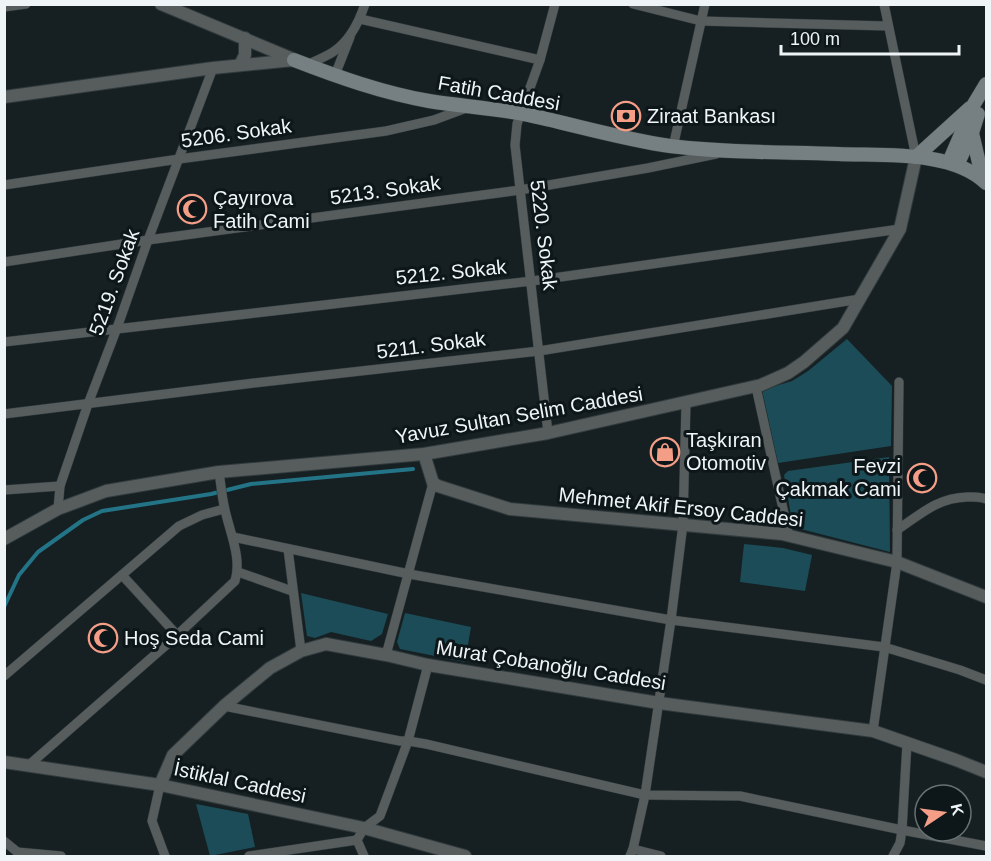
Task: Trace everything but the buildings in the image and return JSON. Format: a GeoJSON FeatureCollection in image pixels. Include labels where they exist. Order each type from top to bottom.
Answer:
{"type":"FeatureCollection","features":[{"type":"Feature","properties":{"kind":"main road","name":"Fatih Caddesi"},"geometry":{"type":"LineString","coordinates":[[301,62],[334,75],[402,95],[522,114],[673,147],[916,157],[953,164],[971,171],[985,182]]}},
{"type":"Feature","properties":{"kind":"main road"},"geometry":{"type":"LineString","coordinates":[[916,157],[974,104],[987,85]]}},
{"type":"Feature","properties":{"kind":"main road"},"geometry":{"type":"LineString","coordinates":[[953,164],[972,133],[987,85]]}},
{"type":"Feature","properties":{"kind":"main road"},"geometry":{"type":"LineString","coordinates":[[953,164],[974,104]]}},
{"type":"Feature","properties":{"kind":"main road"},"geometry":{"type":"LineString","coordinates":[[972,133],[985,182]]}},
{"type":"Feature","properties":{"kind":"street"},"geometry":{"type":"LineString","coordinates":[[4,7],[26,4]]}},
{"type":"Feature","properties":{"kind":"street"},"geometry":{"type":"LineString","coordinates":[[161,4],[301,62],[334,51],[352,32]]}},
{"type":"Feature","properties":{"kind":"street"},"geometry":{"type":"LineString","coordinates":[[334,75],[365,4]]}},
{"type":"Feature","properties":{"kind":"street","name":"5220. Sokak"},"geometry":{"type":"LineString","coordinates":[[548,433],[515,145],[517,124],[540,60],[555,4]]}},
{"type":"Feature","properties":{"kind":"street"},"geometry":{"type":"LineString","coordinates":[[633,4],[701,21],[888,26]]}},
{"type":"Feature","properties":{"kind":"street"},"geometry":{"type":"LineString","coordinates":[[673,147],[705,4]]}},
{"type":"Feature","properties":{"kind":"street"},"geometry":{"type":"LineString","coordinates":[[884,4],[916,157]]}},
{"type":"Feature","properties":{"kind":"street"},"geometry":{"type":"LineString","coordinates":[[360,19],[540,60]]}},
{"type":"Feature","properties":{"kind":"street"},"geometry":{"type":"LineString","coordinates":[[240,65],[245,56],[245,38]]}},
{"type":"Feature","properties":{"kind":"street","name":"Fatih Caddesi"},"geometry":{"type":"LineString","coordinates":[[4,97],[213,68],[301,62]]}},
{"type":"Feature","properties":{"kind":"street","name":"5219. Sokak"},"geometry":{"type":"LineString","coordinates":[[58,509],[60,486],[88,404],[213,68]]}},
{"type":"Feature","properties":{"kind":"street","name":"5206. Sokak"},"geometry":{"type":"LineString","coordinates":[[4,185],[386,131],[434,120],[471,106]]}},
{"type":"Feature","properties":{"kind":"street","name":"5213. Sokak"},"geometry":{"type":"LineString","coordinates":[[4,262],[148,240],[520,190],[733,151]]}},
{"type":"Feature","properties":{"kind":"street","name":"Yavuz Sultan Selim Caddesi"},"geometry":{"type":"LineString","coordinates":[[4,539],[58,509],[106,491],[424,454],[548,433],[756,387],[788,373],[843,328],[900,229],[916,157]]}},
{"type":"Feature","properties":{"kind":"street","name":"5212. Sokak"},"geometry":{"type":"LineString","coordinates":[[4,342],[532,281],[900,229]]}},
{"type":"Feature","properties":{"kind":"street","name":"5211. Sokak"},"geometry":{"type":"LineString","coordinates":[[4,414],[539,351],[860,299]]}},
{"type":"Feature","properties":{"kind":"street"},"geometry":{"type":"LineString","coordinates":[[873,731],[897,562],[899,382]]}},
{"type":"Feature","properties":{"kind":"street"},"geometry":{"type":"LineString","coordinates":[[756,387],[789,536]]}},
{"type":"Feature","properties":{"kind":"street"},"geometry":{"type":"LineString","coordinates":[[661,856],[631,853],[645,795],[683,524],[686,403]]}},
{"type":"Feature","properties":{"kind":"street"},"geometry":{"type":"LineString","coordinates":[[386,655],[433,483],[424,454]]}},
{"type":"Feature","properties":{"kind":"street"},"geometry":{"type":"LineString","coordinates":[[29,765],[235,581],[238,572],[233,537],[220,478]]}},
{"type":"Feature","properties":{"kind":"street","name":"Mehmet Akif Ersoy Caddesi"},"geometry":{"type":"LineString","coordinates":[[433,483],[510,509],[789,536],[897,562],[987,597]]}},
{"type":"Feature","properties":{"kind":"street"},"geometry":{"type":"LineString","coordinates":[[4,490],[60,486]]}},
{"type":"Feature","properties":{"kind":"street"},"geometry":{"type":"LineString","coordinates":[[897,530],[938,502],[957,497],[980,496],[987,499]]}},
{"type":"Feature","properties":{"kind":"street"},"geometry":{"type":"LineString","coordinates":[[4,676],[179,526],[224,504]]}},
{"type":"Feature","properties":{"kind":"street"},"geometry":{"type":"LineString","coordinates":[[233,537],[408,574],[671,620],[884,647],[960,669],[987,680]]}},
{"type":"Feature","properties":{"kind":"street"},"geometry":{"type":"LineString","coordinates":[[288,549],[301,651]]}},
{"type":"Feature","properties":{"kind":"street"},"geometry":{"type":"LineString","coordinates":[[238,572],[292,591]]}},
{"type":"Feature","properties":{"kind":"street"},"geometry":{"type":"LineString","coordinates":[[122,575],[177,635]]}},
{"type":"Feature","properties":{"kind":"street","name":"Murat Çobanoğlu Caddesi"},"geometry":{"type":"LineString","coordinates":[[160,785],[173,755],[224,706],[270,668],[301,651],[326,645],[659,703],[873,731],[987,772]]}},
{"type":"Feature","properties":{"kind":"street"},"geometry":{"type":"LineString","coordinates":[[249,856],[291,853],[357,840],[364,828],[380,816],[408,741],[428,664]]}},
{"type":"Feature","properties":{"kind":"street"},"geometry":{"type":"LineString","coordinates":[[224,706],[408,741],[645,795],[740,796],[987,846]]}},
{"type":"Feature","properties":{"kind":"street"},"geometry":{"type":"LineString","coordinates":[[893,856],[900,843],[902,830],[908,743]]}},
{"type":"Feature","properties":{"kind":"street","name":"İstiklal Caddesi"},"geometry":{"type":"LineString","coordinates":[[4,762],[160,785],[364,828],[465,856]]}},
{"type":"Feature","properties":{"kind":"street"},"geometry":{"type":"LineString","coordinates":[[160,785],[152,820],[165,856]]}},
{"type":"Feature","properties":{"kind":"street"},"geometry":{"type":"LineString","coordinates":[[357,840],[364,856]]}},
{"type":"Feature","properties":{"kind":"street"},"geometry":{"type":"LineString","coordinates":[[4,841],[20,854],[62,856]]}},
{"type":"Feature","properties":{"kind":"shaded area"},"geometry":{"type":"Polygon","coordinates":[[[847,339],[892,386],[891,446],[778,463],[762,390],[792,381],[847,339]]]}},
{"type":"Feature","properties":{"kind":"shaded area"},"geometry":{"type":"Polygon","coordinates":[[[889,457],[890,552],[793,527],[784,475],[788,471],[889,457]]]}},
{"type":"Feature","properties":{"kind":"shaded area"},"geometry":{"type":"Polygon","coordinates":[[[744,544],[783,548],[812,555],[805,591],[740,582],[744,544]]]}},
{"type":"Feature","properties":{"kind":"shaded area"},"geometry":{"type":"Polygon","coordinates":[[[301,593],[388,614],[382,634],[371,641],[331,632],[315,638],[307,636],[301,593]]]}},
{"type":"Feature","properties":{"kind":"shaded area"},"geometry":{"type":"Polygon","coordinates":[[[405,613],[471,627],[465,662],[400,649],[397,642],[405,613]]]}},
{"type":"Feature","properties":{"kind":"shaded area"},"geometry":{"type":"Polygon","coordinates":[[[196,804],[248,814],[255,847],[210,856],[196,804]]]}},
{"type":"Feature","properties":{"kind":"waterway"},"geometry":{"type":"LineString","coordinates":[[4,607],[19,575],[38,552],[83,520],[102,511],[211,494],[251,484],[413,469]]}},
{"type":"Feature","properties":{"kind":"place","name":"Ziraat Bankası"},"geometry":{"type":"Point","coordinates":[626,116]}},
{"type":"Feature","properties":{"kind":"place","name":"Çayırova Fatih Cami"},"geometry":{"type":"Point","coordinates":[192,209]}},
{"type":"Feature","properties":{"kind":"place","name":"Taşkıran Otomotiv"},"geometry":{"type":"Point","coordinates":[665,452]}},
{"type":"Feature","properties":{"kind":"place","name":"Fevzi Çakmak Cami"},"geometry":{"type":"Point","coordinates":[922,478]}},
{"type":"Feature","properties":{"kind":"place","name":"Hoş Seda Cami"},"geometry":{"type":"Point","coordinates":[103,638]}}]}
